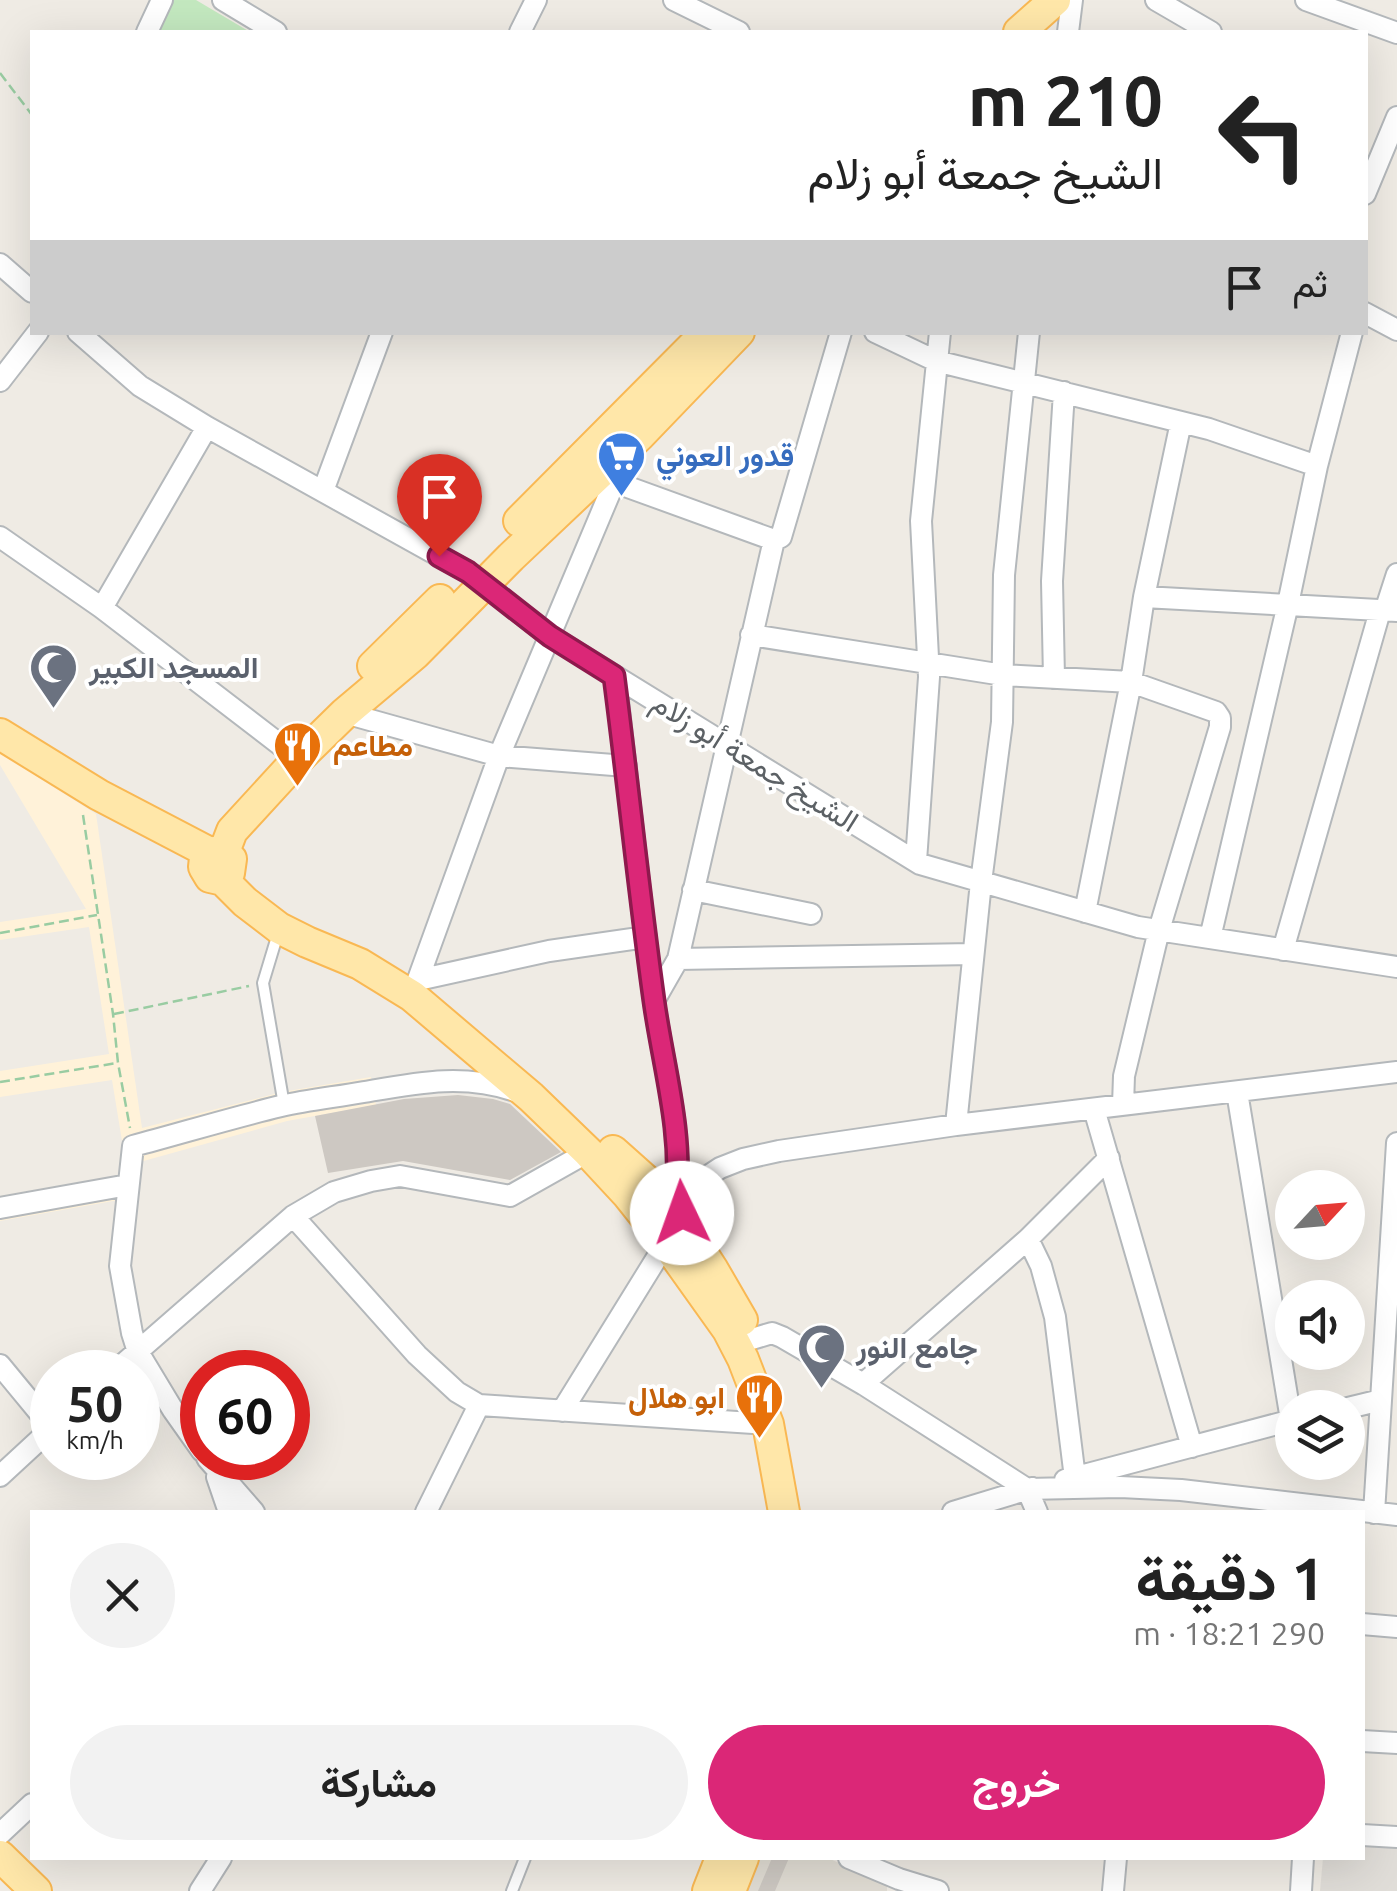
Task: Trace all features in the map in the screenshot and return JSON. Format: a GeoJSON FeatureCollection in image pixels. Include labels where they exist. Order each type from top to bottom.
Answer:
{"type":"FeatureCollection","features":[{"type":"Feature","properties":{"kind":"main road"},"geometry":{"type":"LineString","coordinates":[[996,30],[1027,0]]}},
{"type":"Feature","properties":{"kind":"main road"},"geometry":{"type":"LineString","coordinates":[[1021,30],[1056,0]]}},
{"type":"Feature","properties":{"kind":"main road"},"geometry":{"type":"LineString","coordinates":[[217,861],[224,825],[287,750],[476,578],[705,335]]}},
{"type":"Feature","properties":{"kind":"main road"},"geometry":{"type":"LineString","coordinates":[[217,861],[232,831],[298,759],[416,654],[476,578],[511,556],[605,479],[639,436],[736,335]]}},
{"type":"Feature","properties":{"kind":"main road"},"geometry":{"type":"LineString","coordinates":[[0,734],[99,796],[217,861],[288,912],[368,950],[666,1214],[713,1270],[764,1363],[785,1424],[803,1510]]}},
{"type":"Feature","properties":{"kind":"main road"},"geometry":{"type":"LineString","coordinates":[[0,753],[96,814],[217,861],[245,902],[279,928],[415,988],[588,1152],[666,1214],[742,1358],[768,1424],[784,1510]]}},
{"type":"Feature","properties":{"kind":"main road"},"geometry":{"type":"LineString","coordinates":[[0,1856],[36,1891]]}},
{"type":"Feature","properties":{"kind":"main road"},"geometry":{"type":"LineString","coordinates":[[708,1891],[720,1860]]}},
{"type":"Feature","properties":{"kind":"main road"},"geometry":{"type":"LineString","coordinates":[[730,1891],[742,1860]]}},
{"type":"Feature","properties":{"kind":"street"},"geometry":{"type":"LineString","coordinates":[[148,30],[162,0]]}},
{"type":"Feature","properties":{"kind":"street"},"geometry":{"type":"LineString","coordinates":[[223,0],[258,9],[274,30]]}},
{"type":"Feature","properties":{"kind":"street"},"geometry":{"type":"LineString","coordinates":[[521,30],[536,0]]}},
{"type":"Feature","properties":{"kind":"street"},"geometry":{"type":"LineString","coordinates":[[674,0],[736,30]]}},
{"type":"Feature","properties":{"kind":"street"},"geometry":{"type":"LineString","coordinates":[[1068,30],[1072,0]]}},
{"type":"Feature","properties":{"kind":"street"},"geometry":{"type":"LineString","coordinates":[[1156,0],[1208,30]]}},
{"type":"Feature","properties":{"kind":"street"},"geometry":{"type":"LineString","coordinates":[[1306,0],[1397,32]]}},
{"type":"Feature","properties":{"kind":"street"},"geometry":{"type":"LineString","coordinates":[[1368,187],[1397,117]]}},
{"type":"Feature","properties":{"kind":"street"},"geometry":{"type":"LineString","coordinates":[[0,264],[30,290]]}},
{"type":"Feature","properties":{"kind":"street"},"geometry":{"type":"LineString","coordinates":[[1368,315],[1397,330]]}},
{"type":"Feature","properties":{"kind":"street"},"geometry":{"type":"LineString","coordinates":[[0,382],[36,335]]}},
{"type":"Feature","properties":{"kind":"street","name":"الشيخ جمعة أبو زلام"},"geometry":{"type":"LineString","coordinates":[[81,335],[140,386],[476,578],[550,636],[916,861],[1138,927],[1397,965]]}},
{"type":"Feature","properties":{"kind":"street"},"geometry":{"type":"LineString","coordinates":[[323,490],[381,335]]}},
{"type":"Feature","properties":{"kind":"street"},"geometry":{"type":"LineString","coordinates":[[415,988],[498,756],[550,636],[605,479],[774,540],[780,537],[839,335]]}},
{"type":"Feature","properties":{"kind":"street"},"geometry":{"type":"LineString","coordinates":[[881,335],[936,361],[1182,422],[1317,466]]}},
{"type":"Feature","properties":{"kind":"street"},"geometry":{"type":"LineString","coordinates":[[916,861],[928,665],[920,521],[940,335]]}},
{"type":"Feature","properties":{"kind":"street"},"geometry":{"type":"LineString","coordinates":[[956,1124],[1002,722],[1004,575],[1030,335]]}},
{"type":"Feature","properties":{"kind":"street"},"geometry":{"type":"LineString","coordinates":[[1210,938],[1317,466],[1351,335]]}},
{"type":"Feature","properties":{"kind":"street"},"geometry":{"type":"LineString","coordinates":[[1054,678],[1052,582],[1064,392]]}},
{"type":"Feature","properties":{"kind":"street"},"geometry":{"type":"LineString","coordinates":[[1085,912],[1144,597],[1182,422]]}},
{"type":"Feature","properties":{"kind":"street"},"geometry":{"type":"LineString","coordinates":[[102,608],[208,427]]}},
{"type":"Feature","properties":{"kind":"street"},"geometry":{"type":"LineString","coordinates":[[0,537],[102,608],[287,750]]}},
{"type":"Feature","properties":{"kind":"street"},"geometry":{"type":"LineString","coordinates":[[654,1001],[678,959],[774,540]]}},
{"type":"Feature","properties":{"kind":"street"},"geometry":{"type":"LineString","coordinates":[[1283,950],[1397,574]]}},
{"type":"Feature","properties":{"kind":"street"},"geometry":{"type":"LineString","coordinates":[[1144,597],[1387,611]]}},
{"type":"Feature","properties":{"kind":"street"},"geometry":{"type":"LineString","coordinates":[[751,634],[1003,676],[1131,682],[1216,712],[1220,727],[1160,930],[1124,1076],[1123,1105]]}},
{"type":"Feature","properties":{"kind":"street"},"geometry":{"type":"LineString","coordinates":[[562,1411],[666,1214],[679,1167],[614,676]]}},
{"type":"Feature","properties":{"kind":"street"},"geometry":{"type":"LineString","coordinates":[[346,713],[498,756],[626,766]]}},
{"type":"Feature","properties":{"kind":"street"},"geometry":{"type":"LineString","coordinates":[[694,890],[812,914]]}},
{"type":"Feature","properties":{"kind":"street"},"geometry":{"type":"LineString","coordinates":[[415,988],[549,951],[646,937]]}},
{"type":"Feature","properties":{"kind":"street"},"geometry":{"type":"LineString","coordinates":[[678,959],[974,954]]}},
{"type":"Feature","properties":{"kind":"street"},"geometry":{"type":"LineString","coordinates":[[666,1214],[720,1168],[779,1151],[956,1124],[1397,1072]]}},
{"type":"Feature","properties":{"kind":"street"},"geometry":{"type":"LineString","coordinates":[[137,1350],[120,1266],[133,1146],[284,1105],[440,1080],[484,1082],[531,1097]]}},
{"type":"Feature","properties":{"kind":"street"},"geometry":{"type":"LineString","coordinates":[[1238,1092],[1287,1390]]}},
{"type":"Feature","properties":{"kind":"street"},"geometry":{"type":"LineString","coordinates":[[1094,1109],[1192,1447]]}},
{"type":"Feature","properties":{"kind":"street"},"geometry":{"type":"LineString","coordinates":[[1374,1513],[1397,1144]]}},
{"type":"Feature","properties":{"kind":"street"},"geometry":{"type":"LineString","coordinates":[[140,1350],[293,1216],[334,1192],[400,1176],[510,1196],[588,1152]]}},
{"type":"Feature","properties":{"kind":"street"},"geometry":{"type":"LineString","coordinates":[[863,1384],[1028,1238],[1109,1158]]}},
{"type":"Feature","properties":{"kind":"street"},"geometry":{"type":"LineString","coordinates":[[0,1208],[128,1185]]}},
{"type":"Feature","properties":{"kind":"street"},"geometry":{"type":"LineString","coordinates":[[293,1216],[418,1355],[457,1392],[480,1405],[768,1424]]}},
{"type":"Feature","properties":{"kind":"street"},"geometry":{"type":"LineString","coordinates":[[1028,1238],[1041,1266],[1055,1317],[1075,1478]]}},
{"type":"Feature","properties":{"kind":"street"},"geometry":{"type":"LineString","coordinates":[[752,1338],[777,1334],[1028,1489],[1181,1490],[1328,1510]]}},
{"type":"Feature","properties":{"kind":"street"},"geometry":{"type":"LineString","coordinates":[[0,1365],[30,1401]]}},
{"type":"Feature","properties":{"kind":"street"},"geometry":{"type":"LineString","coordinates":[[160,1388],[180,1420]]}},
{"type":"Feature","properties":{"kind":"street"},"geometry":{"type":"LineString","coordinates":[[1365,1404],[1381,1400]]}},
{"type":"Feature","properties":{"kind":"street"},"geometry":{"type":"LineString","coordinates":[[427,1510],[480,1405]]}},
{"type":"Feature","properties":{"kind":"street"},"geometry":{"type":"LineString","coordinates":[[960,1510],[1275,1425]]}},
{"type":"Feature","properties":{"kind":"street"},"geometry":{"type":"LineString","coordinates":[[0,1476],[30,1448]]}},
{"type":"Feature","properties":{"kind":"street"},"geometry":{"type":"LineString","coordinates":[[216,1480],[228,1510]]}},
{"type":"Feature","properties":{"kind":"street"},"geometry":{"type":"LineString","coordinates":[[226,1480],[252,1510]]}},
{"type":"Feature","properties":{"kind":"street"},"geometry":{"type":"LineString","coordinates":[[1028,1489],[1035,1510]]}},
{"type":"Feature","properties":{"kind":"street"},"geometry":{"type":"LineString","coordinates":[[1365,1512],[1397,1515]]}},
{"type":"Feature","properties":{"kind":"street"},"geometry":{"type":"LineString","coordinates":[[1365,1624],[1397,1627]]}},
{"type":"Feature","properties":{"kind":"street"},"geometry":{"type":"LineString","coordinates":[[1365,1741],[1397,1743]]}},
{"type":"Feature","properties":{"kind":"street"},"geometry":{"type":"LineString","coordinates":[[0,1834],[30,1806]]}},
{"type":"Feature","properties":{"kind":"street"},"geometry":{"type":"LineString","coordinates":[[1365,1835],[1397,1837]]}},
{"type":"Feature","properties":{"kind":"street"},"geometry":{"type":"LineString","coordinates":[[210,1887],[220,1860]]}},
{"type":"Feature","properties":{"kind":"street"},"geometry":{"type":"LineString","coordinates":[[853,1860],[900,1885],[938,1891]]}},
{"type":"Feature","properties":{"kind":"street"},"geometry":{"type":"LineString","coordinates":[[899,1860],[900,1885]]}},
{"type":"Feature","properties":{"kind":"street"},"geometry":{"type":"LineString","coordinates":[[1112,1891],[1116,1860]]}},
{"type":"Feature","properties":{"kind":"street"},"geometry":{"type":"LineString","coordinates":[[1301,1891],[1303,1860]]}},
{"type":"Feature","properties":{"kind":"lane"},"geometry":{"type":"LineString","coordinates":[[279,928],[263,983],[284,1105]]}},
{"type":"Feature","properties":{"kind":"lane"},"geometry":{"type":"LineString","coordinates":[[512,1891],[524,1860]]}},
{"type":"Feature","properties":{"kind":"path"},"geometry":{"type":"LineString","coordinates":[[0,73],[30,112]]}},
{"type":"Feature","properties":{"kind":"path"},"geometry":{"type":"LineString","coordinates":[[81,804],[133,1146]]}},
{"type":"Feature","properties":{"kind":"path"},"geometry":{"type":"LineString","coordinates":[[0,933],[98,915]]}},
{"type":"Feature","properties":{"kind":"path"},"geometry":{"type":"LineString","coordinates":[[113,1014],[263,983]]}},
{"type":"Feature","properties":{"kind":"path"},"geometry":{"type":"LineString","coordinates":[[0,1082],[118,1063]]}},
{"type":"Feature","properties":{"kind":"shaded area"},"geometry":{"type":"Polygon","coordinates":[[[0,753],[96,814],[142,1128],[282,1092],[371,1077],[376,1105],[287,1121],[140,1162],[136,1197],[0,1221],[0,1196],[119,1175],[123,1147],[112,1080],[0,1097],[0,1071],[109,1054],[89,927],[0,940],[0,922],[86,909],[0,765],[0,753]]]}},
{"type":"Feature","properties":{"kind":"shaded area"},"geometry":{"type":"Polygon","coordinates":[[[1365,1844],[1397,1846],[1397,1891],[1320,1891],[1323,1860],[1365,1860],[1365,1844]]]}},
{"type":"Feature","properties":{"kind":"shaded area"},"geometry":{"type":"Polygon","coordinates":[[[757,1860],[832,1860],[887,1885],[887,1891],[745,1891],[757,1860]]]}},
{"type":"Feature","properties":{"kind":"green space"},"geometry":{"type":"Polygon","coordinates":[[[172,0],[196,0],[247,30],[158,30],[172,0]]]}},
{"type":"Feature","properties":{"kind":"building"},"geometry":{"type":"Polygon","coordinates":[[[458,1095],[510,1104],[561,1152],[510,1180],[403,1161],[328,1173],[315,1116],[404,1099],[458,1095]]]}},
{"type":"Feature","properties":{"kind":"building"},"geometry":{"type":"Polygon","coordinates":[[[771,1860],[788,1860],[775,1891],[758,1891],[771,1860]]]}},
{"type":"Feature","properties":{"kind":"place","name":"قدور العوني"},"geometry":{"type":"Point","coordinates":[621,498]}},
{"type":"Feature","properties":{"kind":"place","name":"المسجد الكبير"},"geometry":{"type":"Point","coordinates":[54,710]}},
{"type":"Feature","properties":{"kind":"place","name":"مطاعم"},"geometry":{"type":"Point","coordinates":[298,788]}},
{"type":"Feature","properties":{"kind":"place","name":"جامع النور"},"geometry":{"type":"Point","coordinates":[821,1390]}},
{"type":"Feature","properties":{"kind":"place","name":"ابو هلال"},"geometry":{"type":"Point","coordinates":[760,1440]}},
{"type":"Feature","properties":{"kind":"route"},"geometry":{"type":"LineString","coordinates":[[439,556],[468,572],[550,636],[614,676],[654,1001],[676,1140],[676,1197],[682,1213]]}}]}
